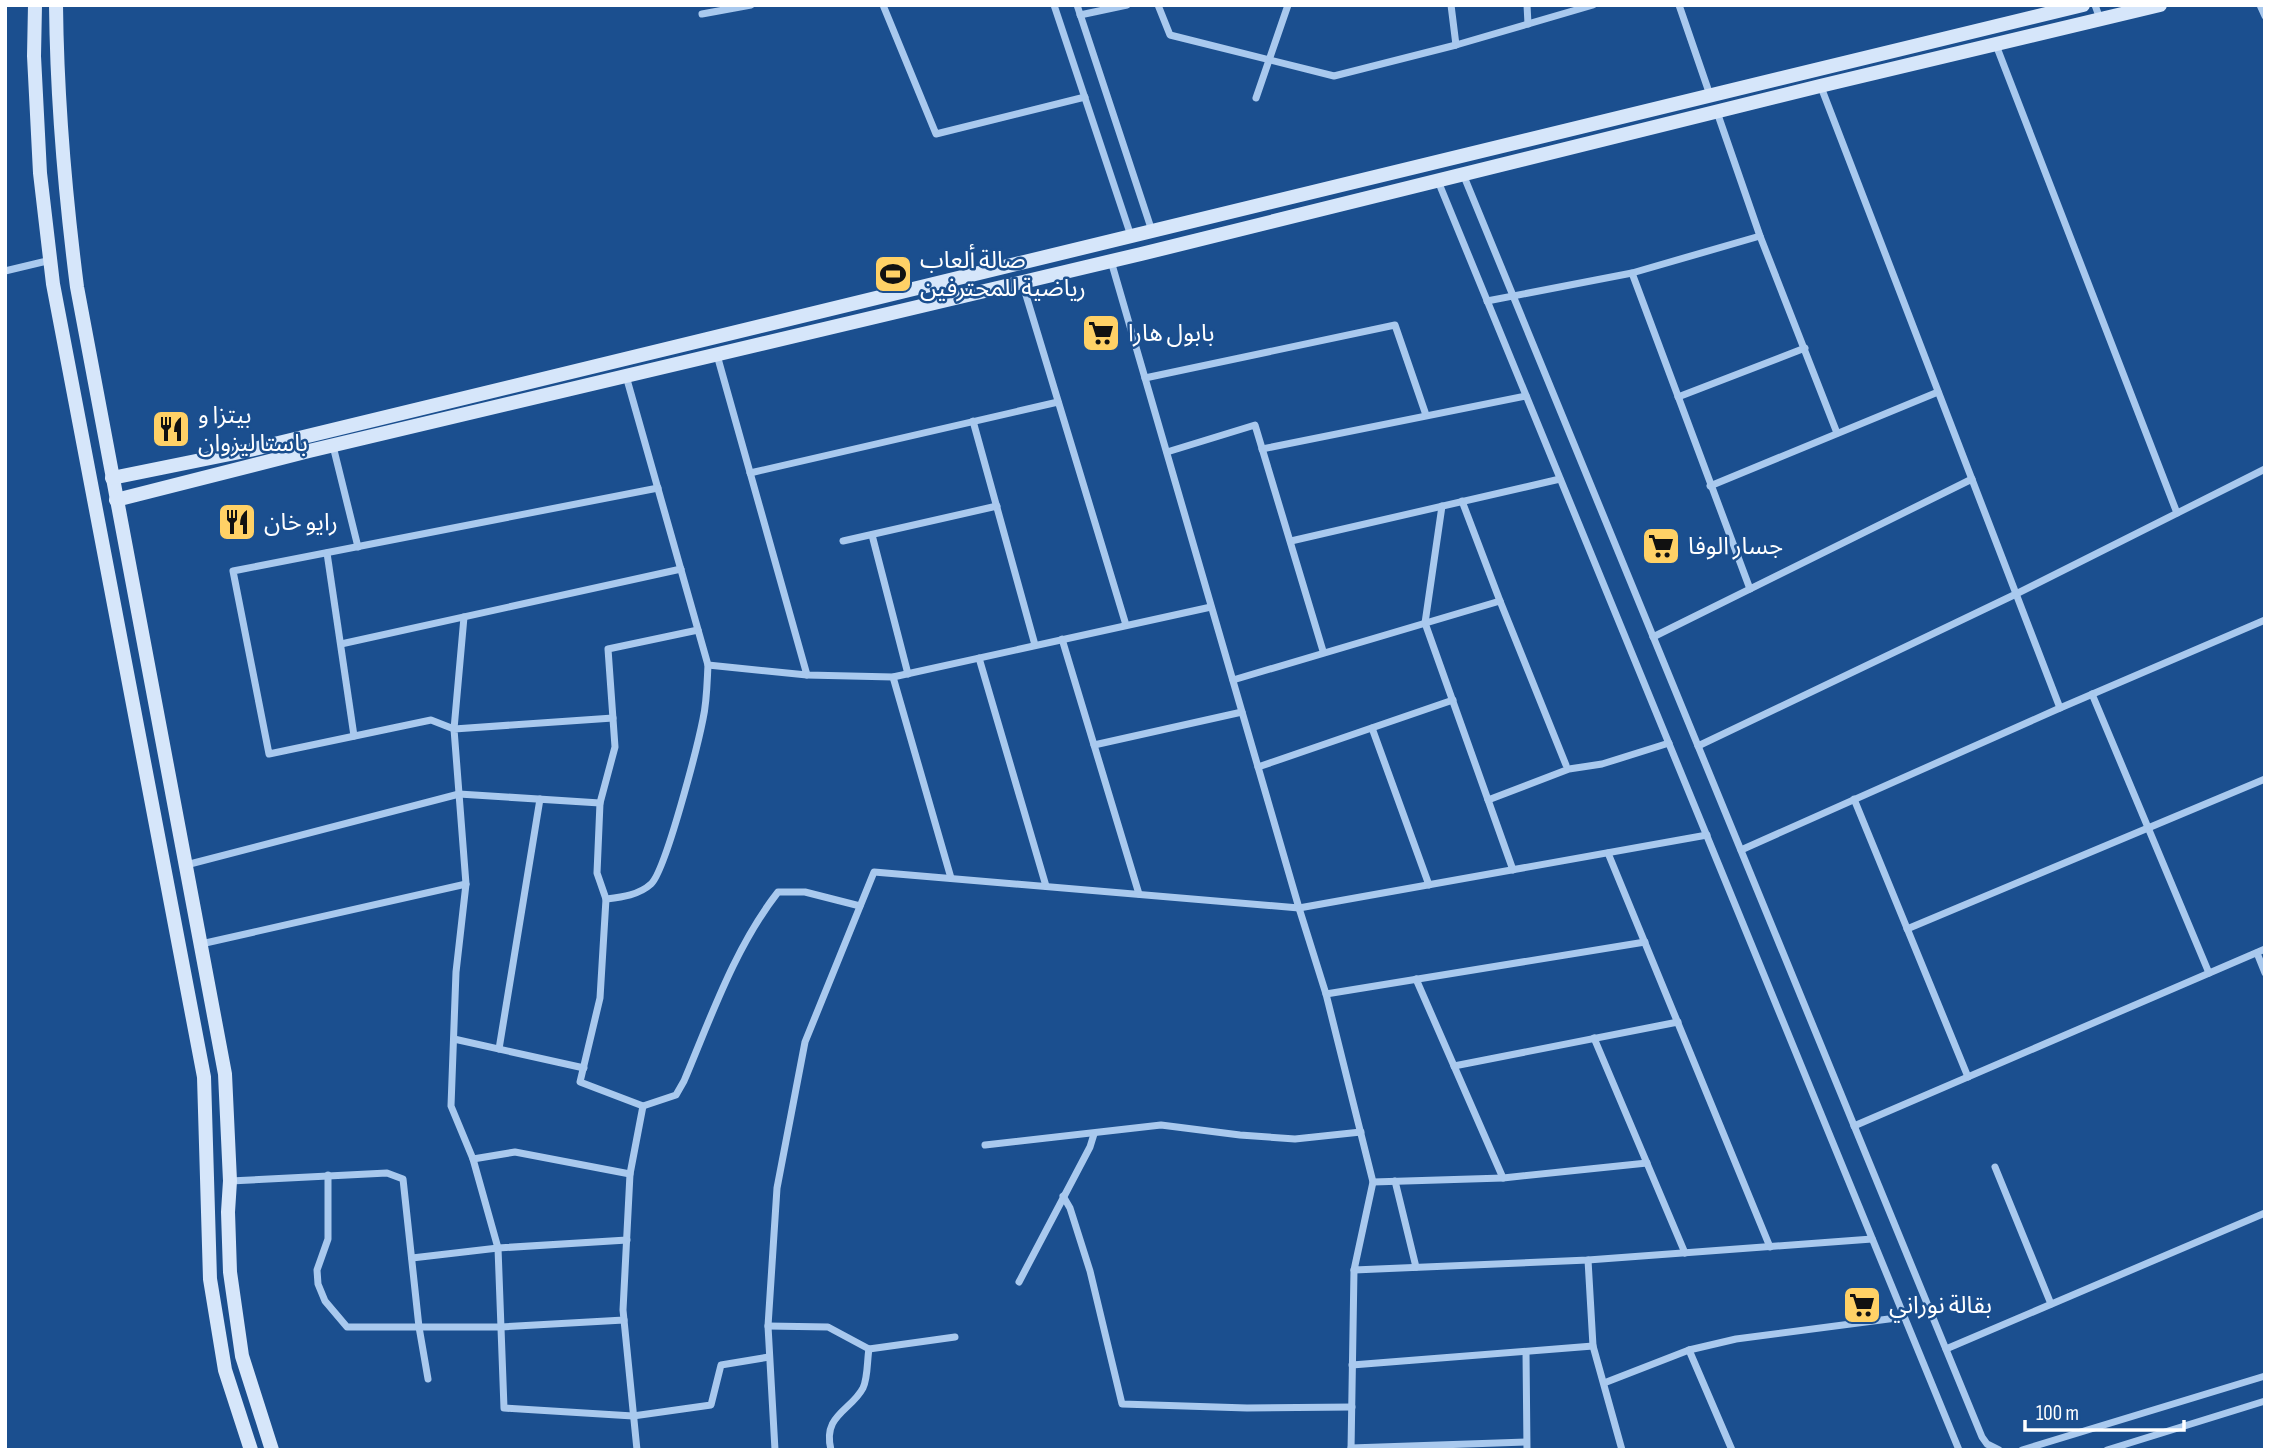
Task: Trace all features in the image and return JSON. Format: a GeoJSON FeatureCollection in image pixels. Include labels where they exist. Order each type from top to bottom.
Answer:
{"type":"FeatureCollection","features":[{"type":"Feature","properties":{"kind":"main road"},"geometry":{"type":"LineString","coordinates":[[35,5],[34,56],[40,173],[51,260],[204,1077],[210,1279],[225,1370],[251,1450]]}},
{"type":"Feature","properties":{"kind":"main road"},"geometry":{"type":"LineString","coordinates":[[56,5],[56,57],[64,185],[77,287],[225,1074],[230,1181],[230,1272],[240,1344],[272,1450]]}},
{"type":"Feature","properties":{"kind":"main road"},"geometry":{"type":"LineString","coordinates":[[112,478],[250,450],[2083,5]]}},
{"type":"Feature","properties":{"kind":"main road"},"geometry":{"type":"LineString","coordinates":[[116,499],[1111,261],[1996,44],[2097,12],[2160,5]]}},
{"type":"Feature","properties":{"kind":"street"},"geometry":{"type":"LineString","coordinates":[[702,14],[751,5]]}},
{"type":"Feature","properties":{"kind":"street"},"geometry":{"type":"LineString","coordinates":[[883,5],[936,134],[1085,97]]}},
{"type":"Feature","properties":{"kind":"street"},"geometry":{"type":"LineString","coordinates":[[1054,5],[1131,236]]}},
{"type":"Feature","properties":{"kind":"street"},"geometry":{"type":"LineString","coordinates":[[1077,5],[1152,230]]}},
{"type":"Feature","properties":{"kind":"street"},"geometry":{"type":"LineString","coordinates":[[1080,15],[1127,5]]}},
{"type":"Feature","properties":{"kind":"street"},"geometry":{"type":"LineString","coordinates":[[1158,5],[1170,35],[1334,76],[1456,45],[1593,5]]}},
{"type":"Feature","properties":{"kind":"street"},"geometry":{"type":"LineString","coordinates":[[1256,98],[1288,5]]}},
{"type":"Feature","properties":{"kind":"street"},"geometry":{"type":"LineString","coordinates":[[1451,5],[1456,45]]}},
{"type":"Feature","properties":{"kind":"street"},"geometry":{"type":"LineString","coordinates":[[1527,5],[1528,24]]}},
{"type":"Feature","properties":{"kind":"street"},"geometry":{"type":"LineString","coordinates":[[1679,5],[1710,96]]}},
{"type":"Feature","properties":{"kind":"street"},"geometry":{"type":"LineString","coordinates":[[2260,5],[2265,16]]}},
{"type":"Feature","properties":{"kind":"street"},"geometry":{"type":"LineString","coordinates":[[1996,44],[2176,513]]}},
{"type":"Feature","properties":{"kind":"street"},"geometry":{"type":"LineString","coordinates":[[1821,86],[2060,708]]}},
{"type":"Feature","properties":{"kind":"street"},"geometry":{"type":"LineString","coordinates":[[1717,112],[1760,236],[1837,433]]}},
{"type":"Feature","properties":{"kind":"street"},"geometry":{"type":"LineString","coordinates":[[1463,174],[1982,1437],[1987,1444],[1999,1450]]}},
{"type":"Feature","properties":{"kind":"street"},"geometry":{"type":"LineString","coordinates":[[1438,181],[1959,1450]]}},
{"type":"Feature","properties":{"kind":"street"},"geometry":{"type":"LineString","coordinates":[[1487,301],[1632,273],[1760,236]]}},
{"type":"Feature","properties":{"kind":"street"},"geometry":{"type":"LineString","coordinates":[[5,271],[51,260]]}},
{"type":"Feature","properties":{"kind":"street"},"geometry":{"type":"LineString","coordinates":[[1111,261],[1326,994],[1373,1182],[1354,1270],[1351,1449],[1527,1446],[1526,1352]]}},
{"type":"Feature","properties":{"kind":"street"},"geometry":{"type":"LineString","coordinates":[[1632,273],[1750,589]]}},
{"type":"Feature","properties":{"kind":"street"},"geometry":{"type":"LineString","coordinates":[[1022,282],[1126,625]]}},
{"type":"Feature","properties":{"kind":"street"},"geometry":{"type":"LineString","coordinates":[[1145,378],[1395,325],[1426,415]]}},
{"type":"Feature","properties":{"kind":"street"},"geometry":{"type":"LineString","coordinates":[[1678,397],[1805,348]]}},
{"type":"Feature","properties":{"kind":"street"},"geometry":{"type":"LineString","coordinates":[[717,355],[807,676]]}},
{"type":"Feature","properties":{"kind":"street"},"geometry":{"type":"LineString","coordinates":[[606,899],[631,896],[652,883],[659,871],[704,718],[708,665],[626,376]]}},
{"type":"Feature","properties":{"kind":"street"},"geometry":{"type":"LineString","coordinates":[[1710,486],[1938,392]]}},
{"type":"Feature","properties":{"kind":"street"},"geometry":{"type":"LineString","coordinates":[[1262,449],[1526,396]]}},
{"type":"Feature","properties":{"kind":"street"},"geometry":{"type":"LineString","coordinates":[[750,473],[1058,402]]}},
{"type":"Feature","properties":{"kind":"street"},"geometry":{"type":"LineString","coordinates":[[974,421],[1035,645]]}},
{"type":"Feature","properties":{"kind":"street"},"geometry":{"type":"LineString","coordinates":[[1167,452],[1255,425],[1323,651]]}},
{"type":"Feature","properties":{"kind":"street"},"geometry":{"type":"LineString","coordinates":[[333,446],[358,547]]}},
{"type":"Feature","properties":{"kind":"street"},"geometry":{"type":"LineString","coordinates":[[1698,746],[2016,594],[2265,469]]}},
{"type":"Feature","properties":{"kind":"street"},"geometry":{"type":"LineString","coordinates":[[1291,541],[1560,479]]}},
{"type":"Feature","properties":{"kind":"street"},"geometry":{"type":"LineString","coordinates":[[1653,637],[1972,479]]}},
{"type":"Feature","properties":{"kind":"street"},"geometry":{"type":"LineString","coordinates":[[613,718],[454,729],[431,720],[269,754],[233,571],[658,488]]}},
{"type":"Feature","properties":{"kind":"street"},"geometry":{"type":"LineString","coordinates":[[1462,502],[1566,765]]}},
{"type":"Feature","properties":{"kind":"street"},"geometry":{"type":"LineString","coordinates":[[843,541],[997,506]]}},
{"type":"Feature","properties":{"kind":"street"},"geometry":{"type":"LineString","coordinates":[[1442,506],[1425,623],[1513,870]]}},
{"type":"Feature","properties":{"kind":"street"},"geometry":{"type":"LineString","coordinates":[[872,535],[908,674]]}},
{"type":"Feature","properties":{"kind":"street"},"geometry":{"type":"LineString","coordinates":[[327,553],[354,736]]}},
{"type":"Feature","properties":{"kind":"street"},"geometry":{"type":"LineString","coordinates":[[341,644],[681,569]]}},
{"type":"Feature","properties":{"kind":"street"},"geometry":{"type":"LineString","coordinates":[[1233,680],[1323,651],[1500,601]]}},
{"type":"Feature","properties":{"kind":"street"},"geometry":{"type":"LineString","coordinates":[[708,665],[807,676],[893,677],[1212,607]]}},
{"type":"Feature","properties":{"kind":"street"},"geometry":{"type":"LineString","coordinates":[[464,617],[454,729],[466,884],[456,972],[451,1106],[472,1159],[498,1248],[505,1408],[633,1416],[711,1405],[721,1365],[769,1357]]}},
{"type":"Feature","properties":{"kind":"street"},"geometry":{"type":"LineString","coordinates":[[1741,850],[2265,620]]}},
{"type":"Feature","properties":{"kind":"street"},"geometry":{"type":"LineString","coordinates":[[698,630],[608,649],[615,747],[600,803],[597,873],[606,899],[600,998],[580,1082],[643,1106],[676,1095],[684,1082],[728,976],[765,908],[778,892],[805,892],[860,906]]}},
{"type":"Feature","properties":{"kind":"street"},"geometry":{"type":"LineString","coordinates":[[1062,639],[1139,894]]}},
{"type":"Feature","properties":{"kind":"street"},"geometry":{"type":"LineString","coordinates":[[979,658],[1046,886]]}},
{"type":"Feature","properties":{"kind":"street"},"geometry":{"type":"LineString","coordinates":[[893,677],[951,878]]}},
{"type":"Feature","properties":{"kind":"street"},"geometry":{"type":"LineString","coordinates":[[2092,694],[2209,973]]}},
{"type":"Feature","properties":{"kind":"street"},"geometry":{"type":"LineString","coordinates":[[1258,767],[1453,700]]}},
{"type":"Feature","properties":{"kind":"street"},"geometry":{"type":"LineString","coordinates":[[1094,745],[1242,712]]}},
{"type":"Feature","properties":{"kind":"street"},"geometry":{"type":"LineString","coordinates":[[1373,728],[1429,885]]}},
{"type":"Feature","properties":{"kind":"street"},"geometry":{"type":"LineString","coordinates":[[1488,800],[1569,769],[1602,764],[1669,743]]}},
{"type":"Feature","properties":{"kind":"street"},"geometry":{"type":"LineString","coordinates":[[1907,929],[2265,779]]}},
{"type":"Feature","properties":{"kind":"street"},"geometry":{"type":"LineString","coordinates":[[186,866],[459,794],[600,803]]}},
{"type":"Feature","properties":{"kind":"street"},"geometry":{"type":"LineString","coordinates":[[499,1049],[540,799]]}},
{"type":"Feature","properties":{"kind":"street"},"geometry":{"type":"LineString","coordinates":[[1854,799],[1968,1077]]}},
{"type":"Feature","properties":{"kind":"street"},"geometry":{"type":"LineString","coordinates":[[775,1450],[768,1326],[777,1188],[806,1042],[874,872],[1299,908],[1706,835]]}},
{"type":"Feature","properties":{"kind":"street"},"geometry":{"type":"LineString","coordinates":[[1608,853],[1770,1247]]}},
{"type":"Feature","properties":{"kind":"street"},"geometry":{"type":"LineString","coordinates":[[201,944],[466,884]]}},
{"type":"Feature","properties":{"kind":"street"},"geometry":{"type":"LineString","coordinates":[[1326,994],[1645,942]]}},
{"type":"Feature","properties":{"kind":"street"},"geometry":{"type":"LineString","coordinates":[[1854,1126],[2261,951],[2265,973]]}},
{"type":"Feature","properties":{"kind":"street"},"geometry":{"type":"LineString","coordinates":[[1416,979],[1503,1178]]}},
{"type":"Feature","properties":{"kind":"street"},"geometry":{"type":"LineString","coordinates":[[1454,1066],[1678,1022]]}},
{"type":"Feature","properties":{"kind":"street"},"geometry":{"type":"LineString","coordinates":[[1594,1038],[1685,1253]]}},
{"type":"Feature","properties":{"kind":"street"},"geometry":{"type":"LineString","coordinates":[[454,1039],[584,1068]]}},
{"type":"Feature","properties":{"kind":"street"},"geometry":{"type":"LineString","coordinates":[[637,1450],[624,1321],[630,1174],[643,1106]]}},
{"type":"Feature","properties":{"kind":"street"},"geometry":{"type":"LineString","coordinates":[[985,1145],[1161,1125],[1295,1139],[1361,1132]]}},
{"type":"Feature","properties":{"kind":"street"},"geometry":{"type":"LineString","coordinates":[[1019,1282],[1090,1147],[1094,1134]]}},
{"type":"Feature","properties":{"kind":"street"},"geometry":{"type":"LineString","coordinates":[[472,1159],[514,1152],[630,1174]]}},
{"type":"Feature","properties":{"kind":"street"},"geometry":{"type":"LineString","coordinates":[[1373,1182],[1503,1178],[1647,1163]]}},
{"type":"Feature","properties":{"kind":"street"},"geometry":{"type":"LineString","coordinates":[[1995,1167],[2051,1304]]}},
{"type":"Feature","properties":{"kind":"street"},"geometry":{"type":"LineString","coordinates":[[230,1181],[387,1173],[403,1179],[419,1327],[428,1379]]}},
{"type":"Feature","properties":{"kind":"street"},"geometry":{"type":"LineString","coordinates":[[328,1175],[328,1240],[317,1270],[318,1284],[325,1301],[347,1327],[501,1327],[624,1321]]}},
{"type":"Feature","properties":{"kind":"street"},"geometry":{"type":"LineString","coordinates":[[1395,1181],[1416,1267]]}},
{"type":"Feature","properties":{"kind":"street"},"geometry":{"type":"LineString","coordinates":[[1063,1196],[1070,1208],[1090,1271],[1122,1404],[1352,1408]]}},
{"type":"Feature","properties":{"kind":"street"},"geometry":{"type":"LineString","coordinates":[[1946,1349],[2265,1213]]}},
{"type":"Feature","properties":{"kind":"street"},"geometry":{"type":"LineString","coordinates":[[1354,1270],[1588,1260],[1872,1239]]}},
{"type":"Feature","properties":{"kind":"street"},"geometry":{"type":"LineString","coordinates":[[412,1258],[498,1248],[627,1240]]}},
{"type":"Feature","properties":{"kind":"street"},"geometry":{"type":"LineString","coordinates":[[1588,1260],[1593,1346],[1622,1450]]}},
{"type":"Feature","properties":{"kind":"street"},"geometry":{"type":"LineString","coordinates":[[1604,1383],[1689,1350],[1736,1339],[1904,1317]]}},
{"type":"Feature","properties":{"kind":"street"},"geometry":{"type":"LineString","coordinates":[[768,1326],[828,1327],[869,1349],[955,1337]]}},
{"type":"Feature","properties":{"kind":"street"},"geometry":{"type":"LineString","coordinates":[[1352,1365],[1593,1346]]}},
{"type":"Feature","properties":{"kind":"street"},"geometry":{"type":"LineString","coordinates":[[831,1450],[829,1431],[840,1413],[863,1388],[869,1349]]}},
{"type":"Feature","properties":{"kind":"street"},"geometry":{"type":"LineString","coordinates":[[1689,1350],[1732,1450]]}},
{"type":"Feature","properties":{"kind":"street"},"geometry":{"type":"LineString","coordinates":[[2022,1450],[2265,1377]]}},
{"type":"Feature","properties":{"kind":"street"},"geometry":{"type":"LineString","coordinates":[[2107,1450],[2265,1401]]}},
{"type":"Feature","properties":{"kind":"place","name":"صالة ألعاب رياضية للمحترفين"},"geometry":{"type":"Point","coordinates":[893,274]}},
{"type":"Feature","properties":{"kind":"place","name":"بابول هارا"},"geometry":{"type":"Point","coordinates":[1101,333]}},
{"type":"Feature","properties":{"kind":"place","name":"بيتزا و باستا ليزوان"},"geometry":{"type":"Point","coordinates":[171,429]}},
{"type":"Feature","properties":{"kind":"place","name":"رايو خان"},"geometry":{"type":"Point","coordinates":[237,522]}},
{"type":"Feature","properties":{"kind":"place","name":"جسار الوفا"},"geometry":{"type":"Point","coordinates":[1661,546]}},
{"type":"Feature","properties":{"kind":"place","name":"بقالة نوراني"},"geometry":{"type":"Point","coordinates":[1862,1305]}}]}
